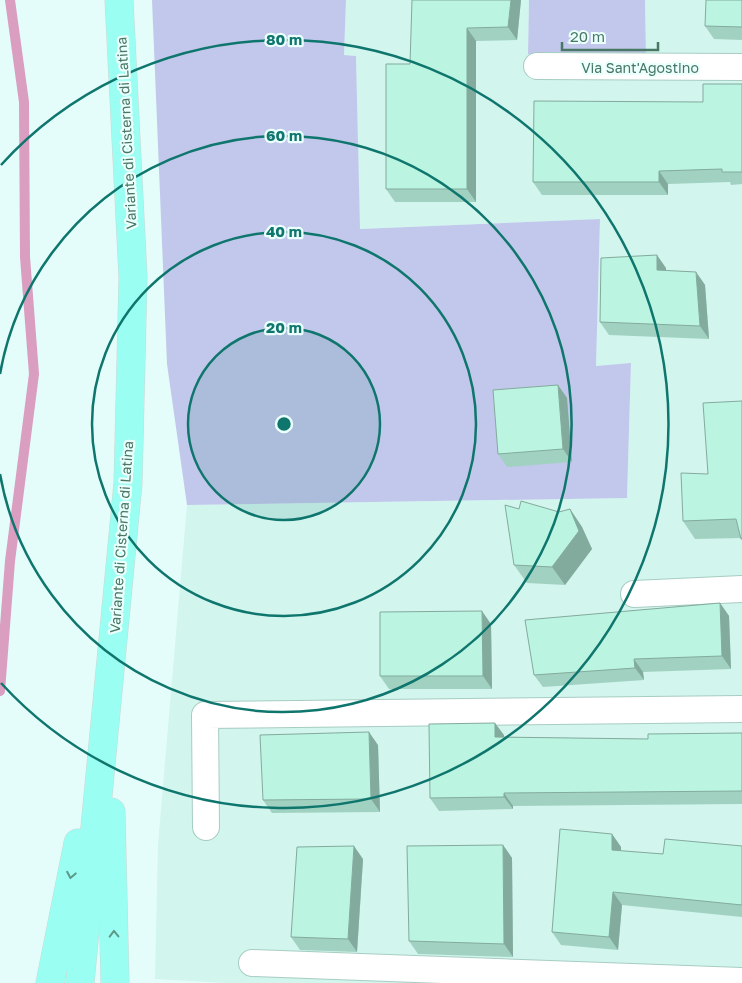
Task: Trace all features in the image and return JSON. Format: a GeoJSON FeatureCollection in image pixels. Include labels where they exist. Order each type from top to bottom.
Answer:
{"type":"FeatureCollection","features":[{"type":"Feature","properties":{"kind":"main road","name":"Variante di Cisterna di Latina"},"geometry":{"type":"LineString","coordinates":[[80,983],[128,483],[133,276],[120,2]]}},
{"type":"Feature","properties":{"kind":"main road"},"geometry":{"type":"LineString","coordinates":[[50,983],[108,690]]}},
{"type":"Feature","properties":{"kind":"main road"},"geometry":{"type":"LineString","coordinates":[[108,690],[115,983]]}},
{"type":"Feature","properties":{"kind":"street","name":"Via Sant'Agostino"},"geometry":{"type":"LineString","coordinates":[[538,66],[742,67]]}},
{"type":"Feature","properties":{"kind":"street"},"geometry":{"type":"LineString","coordinates":[[634,594],[742,589]]}},
{"type":"Feature","properties":{"kind":"street"},"geometry":{"type":"LineString","coordinates":[[206,827],[205,715],[742,708]]}},
{"type":"Feature","properties":{"kind":"street"},"geometry":{"type":"LineString","coordinates":[[252,962],[742,981]]}},
{"type":"Feature","properties":{"kind":"shaded area"},"geometry":{"type":"Polygon","coordinates":[[[152,0],[346,0],[344,55],[356,56],[360,229],[600,219],[596,366],[631,363],[627,498],[187,505],[167,364],[152,0]]]}},
{"type":"Feature","properties":{"kind":"shaded area"},"geometry":{"type":"Polygon","coordinates":[[[346,0],[529,0],[528,54],[646,55],[645,0],[742,0],[742,983],[227,983],[155,979],[158,845],[187,505],[627,498],[631,364],[596,366],[600,219],[359,229],[356,56],[344,55],[346,0]]]}},
{"type":"Feature","properties":{"kind":"shaded area"},"geometry":{"type":"Polygon","coordinates":[[[529,0],[645,0],[646,55],[528,54],[529,0]]]}},
{"type":"Feature","properties":{"kind":"building"},"geometry":{"type":"Polygon","coordinates":[[[412,0],[511,0],[508,27],[467,28],[467,189],[386,189],[386,64],[410,64],[412,0]]]}},
{"type":"Feature","properties":{"kind":"building"},"geometry":{"type":"Polygon","coordinates":[[[706,0],[742,0],[742,27],[705,26],[706,0]]]}},
{"type":"Feature","properties":{"kind":"building"},"geometry":{"type":"Polygon","coordinates":[[[703,84],[742,84],[742,172],[722,172],[722,169],[659,171],[659,182],[533,182],[534,101],[703,102],[703,84]]]}},
{"type":"Feature","properties":{"kind":"building"},"geometry":{"type":"Polygon","coordinates":[[[657,255],[657,270],[696,272],[700,326],[600,322],[601,258],[657,255]]]}},
{"type":"Feature","properties":{"kind":"building"},"geometry":{"type":"Polygon","coordinates":[[[558,385],[563,449],[498,454],[493,390],[558,385]]]}},
{"type":"Feature","properties":{"kind":"building"},"geometry":{"type":"Polygon","coordinates":[[[742,401],[741,539],[736,519],[683,521],[681,473],[708,474],[703,403],[742,401]]]}},
{"type":"Feature","properties":{"kind":"building"},"geometry":{"type":"Polygon","coordinates":[[[521,501],[559,512],[570,509],[579,531],[552,567],[514,565],[505,505],[519,509],[521,501]]]}},
{"type":"Feature","properties":{"kind":"building"},"geometry":{"type":"Polygon","coordinates":[[[720,603],[722,656],[634,659],[635,668],[534,675],[525,620],[720,603]]]}},
{"type":"Feature","properties":{"kind":"building"},"geometry":{"type":"Polygon","coordinates":[[[482,611],[483,676],[380,676],[380,612],[482,611]]]}},
{"type":"Feature","properties":{"kind":"building"},"geometry":{"type":"Polygon","coordinates":[[[495,723],[495,737],[648,739],[648,734],[742,733],[742,791],[504,793],[504,797],[430,798],[429,724],[495,723]]]}},
{"type":"Feature","properties":{"kind":"building"},"geometry":{"type":"Polygon","coordinates":[[[369,732],[371,799],[263,800],[260,735],[369,732]]]}},
{"type":"Feature","properties":{"kind":"building"},"geometry":{"type":"Polygon","coordinates":[[[560,829],[612,834],[612,850],[663,854],[665,839],[742,846],[742,905],[613,892],[609,937],[552,932],[560,829]]]}},
{"type":"Feature","properties":{"kind":"building"},"geometry":{"type":"Polygon","coordinates":[[[503,845],[504,944],[409,941],[407,846],[503,845]]]}},
{"type":"Feature","properties":{"kind":"building"},"geometry":{"type":"Polygon","coordinates":[[[354,846],[348,939],[291,937],[297,847],[354,846]]]}},
{"type":"Feature","properties":{"kind":"waterway"},"geometry":{"type":"LineString","coordinates":[[0,691],[10,561],[34,374],[25,257],[24,102],[10,0]]}}]}
